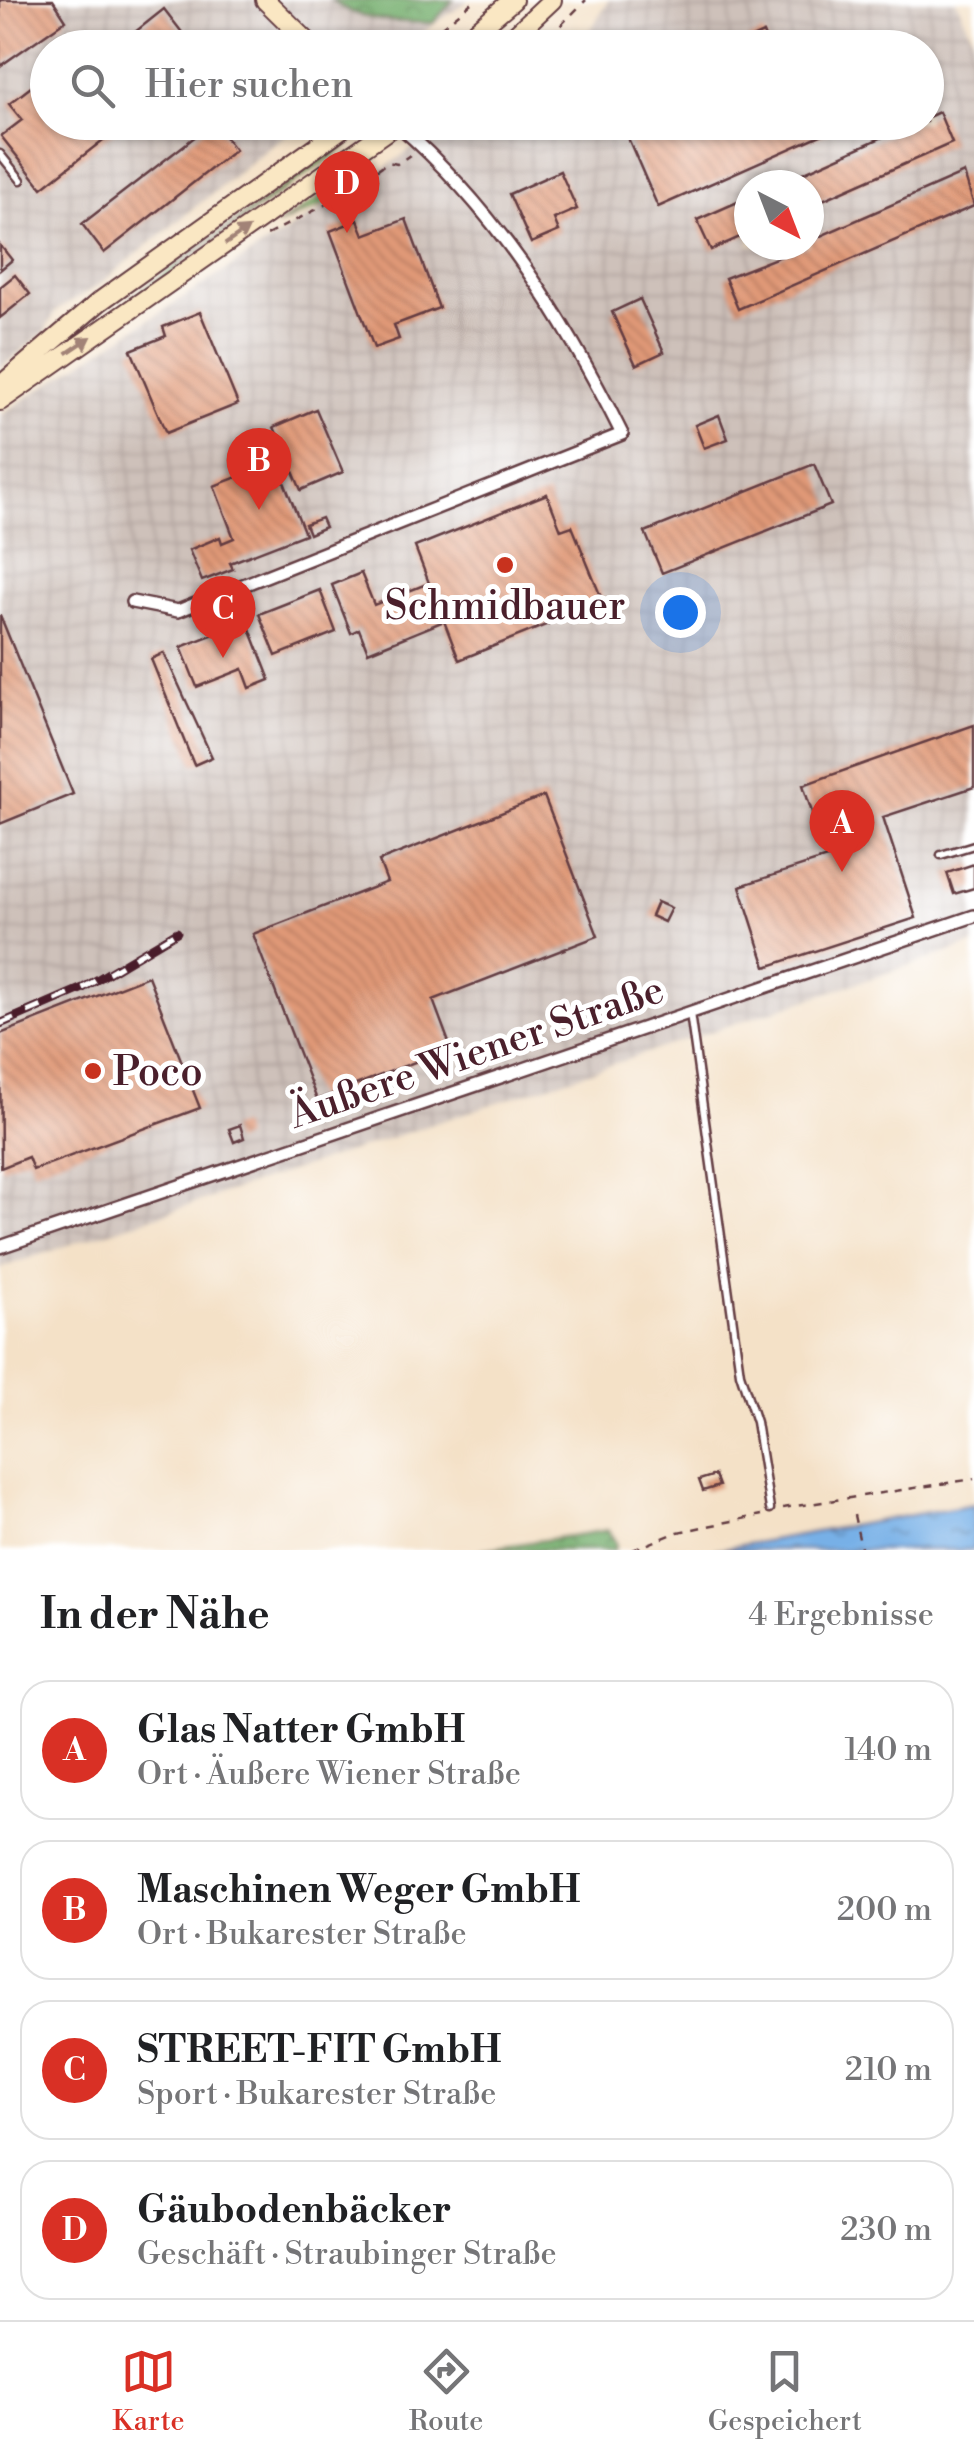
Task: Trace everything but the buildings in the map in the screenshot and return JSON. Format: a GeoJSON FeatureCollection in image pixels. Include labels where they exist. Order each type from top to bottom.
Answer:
{"type":"FeatureCollection","features":[{"type":"Feature","properties":{"kind":"main road"},"geometry":{"type":"LineString","coordinates":[[265,0],[296,30]]}},
{"type":"Feature","properties":{"kind":"main road"},"geometry":{"type":"LineString","coordinates":[[477,30],[513,0]]}},
{"type":"Feature","properties":{"kind":"main road"},"geometry":{"type":"LineString","coordinates":[[520,30],[552,0]]}},
{"type":"Feature","properties":{"kind":"main road"},"geometry":{"type":"LineString","coordinates":[[0,386],[99,302],[325,140]]}},
{"type":"Feature","properties":{"kind":"main road"},"geometry":{"type":"LineString","coordinates":[[0,402],[373,140]]}},
{"type":"Feature","properties":{"kind":"street"},"geometry":{"type":"LineString","coordinates":[[132,602],[178,611],[622,434],[576,344],[534,278],[415,140]]}},
{"type":"Feature","properties":{"kind":"street","name":"Äußere Wiener Straße"},"geometry":{"type":"LineString","coordinates":[[0,1247],[974,916]]}},
{"type":"Feature","properties":{"kind":"lane"},"geometry":{"type":"LineString","coordinates":[[0,154],[21,180]]}},
{"type":"Feature","properties":{"kind":"lane"},"geometry":{"type":"LineString","coordinates":[[941,855],[974,845]]}},
{"type":"Feature","properties":{"kind":"lane"},"geometry":{"type":"LineString","coordinates":[[690,1012],[740,1373],[756,1422],[770,1509]]}},
{"type":"Feature","properties":{"kind":"path"},"geometry":{"type":"LineString","coordinates":[[438,30],[476,0]]}},
{"type":"Feature","properties":{"kind":"path"},"geometry":{"type":"LineString","coordinates":[[556,30],[586,0]]}},
{"type":"Feature","properties":{"kind":"path"},"geometry":{"type":"LineString","coordinates":[[288,222],[430,140]]}},
{"type":"Feature","properties":{"kind":"path"},"geometry":{"type":"LineString","coordinates":[[633,1550],[655,1538],[740,1523],[770,1509],[827,1504],[974,1479]]}},
{"type":"Feature","properties":{"kind":"path"},"geometry":{"type":"LineString","coordinates":[[854,1515],[861,1548]]}},
{"type":"Feature","properties":{"kind":"shaded area"},"geometry":{"type":"Polygon","coordinates":[[[0,0],[469,0],[426,30],[30,30],[30,140],[279,140],[97,286],[56,311],[44,333],[0,368],[0,0]]]}},
{"type":"Feature","properties":{"kind":"shaded area"},"geometry":{"type":"Polygon","coordinates":[[[609,0],[956,0],[974,39],[974,944],[0,1268],[0,415],[424,140],[944,140],[944,30],[591,30],[609,0]]]}},
{"type":"Feature","properties":{"kind":"green space"},"geometry":{"type":"Polygon","coordinates":[[[331,0],[453,0],[433,23],[367,17],[331,0]]]}},
{"type":"Feature","properties":{"kind":"green space"},"geometry":{"type":"Polygon","coordinates":[[[345,141],[348,145],[183,262],[164,284],[134,304],[130,299],[345,141]]]}},
{"type":"Feature","properties":{"kind":"green space"},"geometry":{"type":"Polygon","coordinates":[[[365,170],[368,174],[320,206],[277,225],[365,170]]]}},
{"type":"Feature","properties":{"kind":"green space"},"geometry":{"type":"Polygon","coordinates":[[[608,1530],[616,1543],[614,1550],[480,1550],[608,1530]]]}},
{"type":"Feature","properties":{"kind":"water"},"geometry":{"type":"Polygon","coordinates":[[[974,1504],[974,1550],[714,1550],[974,1504]]]}},
{"type":"Feature","properties":{"kind":"railway"},"geometry":{"type":"LineString","coordinates":[[0,1024],[83,988],[177,932]]}},
{"type":"Feature","properties":{"kind":"place","name":"Gäubodenbäcker"},"geometry":{"type":"Point","coordinates":[347,233]}},
{"type":"Feature","properties":{"kind":"place","name":"Maschinen Weger GmbH"},"geometry":{"type":"Point","coordinates":[259,510]}},
{"type":"Feature","properties":{"kind":"place","name":"Schmidbauer"},"geometry":{"type":"Point","coordinates":[505,565]}},
{"type":"Feature","properties":{"kind":"place","name":"STREET-FIT GmbH"},"geometry":{"type":"Point","coordinates":[223,658]}},
{"type":"Feature","properties":{"kind":"place","name":"Glas Natter GmbH"},"geometry":{"type":"Point","coordinates":[842,872]}},
{"type":"Feature","properties":{"kind":"place","name":"Poco"},"geometry":{"type":"Point","coordinates":[93,1071]}}]}
